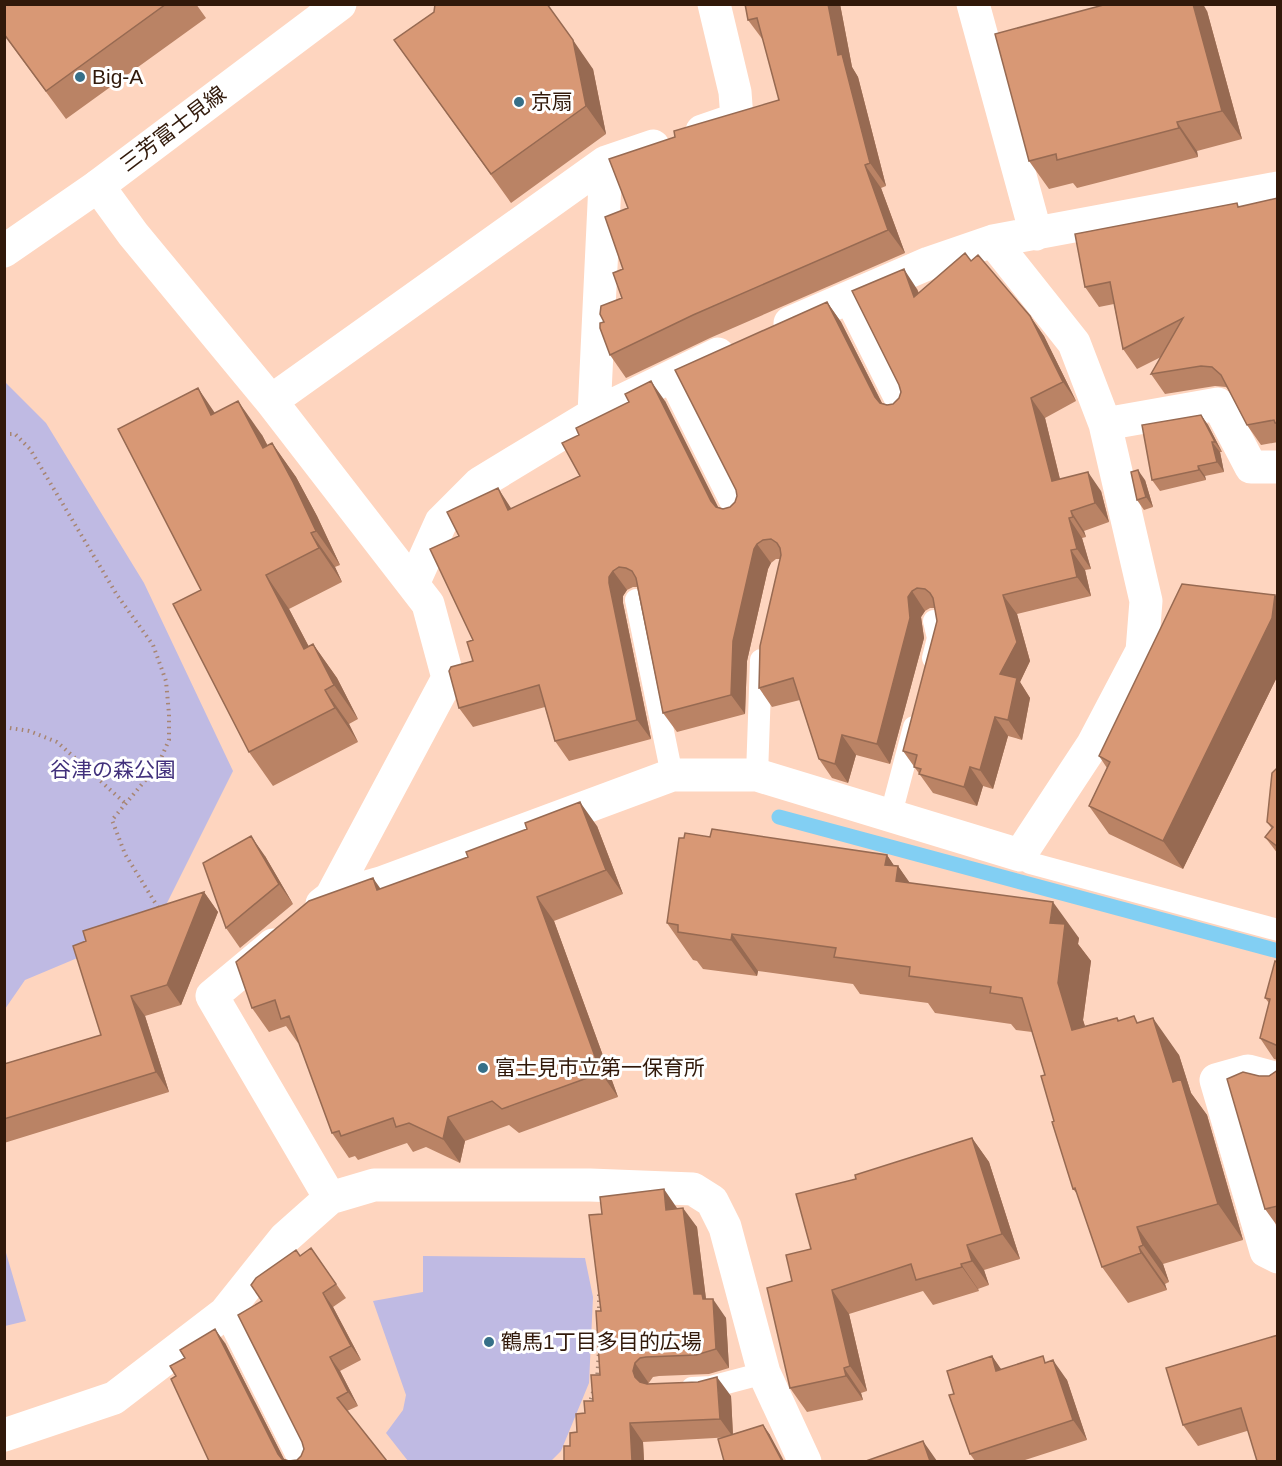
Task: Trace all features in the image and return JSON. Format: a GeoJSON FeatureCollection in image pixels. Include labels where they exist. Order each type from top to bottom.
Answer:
{"type":"FeatureCollection","features":[{"type":"Feature","properties":{"kind":"street","name":"三芳富士見線"},"geometry":{"type":"LineString","coordinates":[[4,251],[98,186],[340,4]]}},
{"type":"Feature","properties":{"kind":"street"},"geometry":{"type":"LineString","coordinates":[[271,401],[606,162],[737,119],[735,92],[714,4]]}},
{"type":"Feature","properties":{"kind":"street"},"geometry":{"type":"LineString","coordinates":[[973,4],[1036,234]]}},
{"type":"Feature","properties":{"kind":"street"},"geometry":{"type":"LineString","coordinates":[[594,414],[606,162]]}},
{"type":"Feature","properties":{"kind":"street"},"geometry":{"type":"LineString","coordinates":[[98,186],[142,246],[271,401],[428,604],[448,678],[331,897],[212,996],[330,1198]]}},
{"type":"Feature","properties":{"kind":"street"},"geometry":{"type":"LineString","coordinates":[[412,584],[441,522],[480,483],[594,414],[754,339],[929,263],[993,241],[1278,188]]}},
{"type":"Feature","properties":{"kind":"street"},"geometry":{"type":"LineString","coordinates":[[331,897],[381,883],[672,775],[757,775],[1020,855],[1093,744],[1142,651],[1146,600],[1105,424],[1074,343],[993,241]]}},
{"type":"Feature","properties":{"kind":"street"},"geometry":{"type":"LineString","coordinates":[[1105,424],[1218,404],[1251,466],[1278,467]]}},
{"type":"Feature","properties":{"kind":"street"},"geometry":{"type":"LineString","coordinates":[[1278,1079],[1248,1071],[1216,1080],[1266,1251],[1278,1257]]}},
{"type":"Feature","properties":{"kind":"street"},"geometry":{"type":"LineString","coordinates":[[4,1435],[114,1398],[225,1313],[285,1238],[330,1198],[374,1185],[590,1185],[693,1189],[711,1201],[725,1227],[764,1373],[805,1461]]}},
{"type":"Feature","properties":{"kind":"lane"},"geometry":{"type":"LineString","coordinates":[[845,299],[902,411]]}},
{"type":"Feature","properties":{"kind":"lane"},"geometry":{"type":"LineString","coordinates":[[669,379],[737,515]]}},
{"type":"Feature","properties":{"kind":"lane"},"geometry":{"type":"LineString","coordinates":[[636,600],[672,775]]}},
{"type":"Feature","properties":{"kind":"lane"},"geometry":{"type":"LineString","coordinates":[[927,682],[938,638],[934,621]]}},
{"type":"Feature","properties":{"kind":"lane"},"geometry":{"type":"LineString","coordinates":[[757,775],[760,664],[765,641]]}},
{"type":"Feature","properties":{"kind":"lane"},"geometry":{"type":"LineString","coordinates":[[891,814],[921,704]]}},
{"type":"Feature","properties":{"kind":"lane"},"geometry":{"type":"LineString","coordinates":[[1020,855],[1030,863],[1278,930]]}},
{"type":"Feature","properties":{"kind":"lane"},"geometry":{"type":"LineString","coordinates":[[225,1313],[300,1461]]}},
{"type":"Feature","properties":{"kind":"lane"},"geometry":{"type":"LineString","coordinates":[[670,1389],[711,1387],[764,1373]]}},
{"type":"Feature","properties":{"kind":"path"},"geometry":{"type":"LineString","coordinates":[[4,434],[15,434],[30,449],[117,595],[153,645],[166,681],[169,740],[158,765],[112,820],[125,854],[162,914]]}},
{"type":"Feature","properties":{"kind":"path"},"geometry":{"type":"LineString","coordinates":[[4,727],[28,731],[57,742],[125,803]]}},
{"type":"Feature","properties":{"kind":"path"},"geometry":{"type":"LineString","coordinates":[[599,1290],[599,1319]]}},
{"type":"Feature","properties":{"kind":"path"},"geometry":{"type":"LineString","coordinates":[[586,1411],[598,1378],[599,1348]]}},
{"type":"Feature","properties":{"kind":"green space","name":"谷津の森公園"},"geometry":{"type":"Polygon","coordinates":[[[5,382],[46,423],[144,583],[233,771],[156,925],[25,980],[5,1009],[5,382]]]}},
{"type":"Feature","properties":{"kind":"green space"},"geometry":{"type":"Polygon","coordinates":[[[4,1246],[26,1321],[5,1326],[4,1326],[4,1246]]]}},
{"type":"Feature","properties":{"kind":"green space","name":"鶴馬1丁目多目的広場"},"geometry":{"type":"Polygon","coordinates":[[[423,1256],[585,1258],[593,1297],[589,1383],[561,1451],[551,1461],[408,1461],[386,1433],[403,1410],[406,1395],[373,1301],[423,1292],[423,1256]]]}},
{"type":"Feature","properties":{"kind":"building"},"geometry":{"type":"Polygon","coordinates":[[[4,4],[166,4],[46,91],[4,34],[4,4]]]}},
{"type":"Feature","properties":{"kind":"building","name":"京扇"},"geometry":{"type":"Polygon","coordinates":[[[435,4],[547,4],[573,40],[586,106],[491,174],[394,40],[434,12],[435,4]]]}},
{"type":"Feature","properties":{"kind":"building"},"geometry":{"type":"Polygon","coordinates":[[[745,4],[828,4],[838,55],[842,54],[870,163],[865,165],[888,230],[693,315],[610,355],[600,328],[600,323],[604,322],[600,314],[601,306],[622,298],[613,273],[623,269],[605,217],[628,208],[609,159],[675,137],[674,131],[779,100],[757,18],[748,20],[745,4]]]}},
{"type":"Feature","properties":{"kind":"building"},"geometry":{"type":"Polygon","coordinates":[[[1107,4],[1193,4],[1222,111],[1177,122],[1179,128],[1057,160],[1056,154],[1029,161],[995,34],[1107,4]]]}},
{"type":"Feature","properties":{"kind":"building"},"geometry":{"type":"Polygon","coordinates":[[[1278,198],[1278,423],[1274,420],[1247,425],[1221,375],[1212,367],[1201,366],[1151,374],[1183,318],[1123,349],[1110,282],[1085,287],[1075,234],[1237,203],[1238,207],[1278,198]]]}},
{"type":"Feature","properties":{"kind":"building"},"geometry":{"type":"Polygon","coordinates":[[[965,253],[971,261],[978,255],[1030,316],[1063,382],[1031,398],[1052,481],[1088,472],[1095,503],[1071,511],[1073,517],[1069,518],[1077,549],[1071,550],[1077,577],[1003,595],[1017,642],[1000,674],[1017,678],[1008,720],[995,717],[980,770],[970,767],[964,787],[919,774],[921,769],[914,767],[917,755],[903,751],[937,621],[933,598],[925,589],[917,588],[908,597],[910,618],[877,744],[842,735],[835,764],[819,759],[793,678],[759,688],[760,646],[781,555],[777,543],[771,539],[763,540],[754,549],[733,641],[731,695],[663,713],[636,578],[632,571],[619,567],[609,577],[609,583],[637,720],[555,741],[539,685],[459,708],[449,671],[451,667],[473,661],[467,642],[473,640],[430,549],[459,536],[447,512],[498,488],[508,510],[580,476],[562,443],[579,435],[576,428],[629,402],[625,394],[651,381],[711,501],[716,507],[723,509],[730,507],[735,502],[736,490],[675,370],[827,302],[875,397],[880,403],[893,404],[901,392],[899,385],[852,291],[904,269],[914,297],[965,253]]]}},
{"type":"Feature","properties":{"kind":"building"},"geometry":{"type":"Polygon","coordinates":[[[198,388],[211,415],[238,401],[263,448],[272,443],[316,531],[311,533],[319,548],[266,575],[304,649],[313,644],[334,685],[325,690],[335,708],[249,752],[173,604],[201,590],[118,429],[198,388]]]}},
{"type":"Feature","properties":{"kind":"building"},"geometry":{"type":"Polygon","coordinates":[[[1201,415],[1215,442],[1212,442],[1217,462],[1198,466],[1199,470],[1152,480],[1142,425],[1201,415]]]}},
{"type":"Feature","properties":{"kind":"building"},"geometry":{"type":"Polygon","coordinates":[[[1138,470],[1146,497],[1137,500],[1131,472],[1138,470]]]}},
{"type":"Feature","properties":{"kind":"building"},"geometry":{"type":"Polygon","coordinates":[[[1182,584],[1275,595],[1272,618],[1163,841],[1089,806],[1110,762],[1099,756],[1182,584]]]}},
{"type":"Feature","properties":{"kind":"building"},"geometry":{"type":"Polygon","coordinates":[[[1278,767],[1278,847],[1265,837],[1273,827],[1267,822],[1272,773],[1278,767]]]}},
{"type":"Feature","properties":{"kind":"building"},"geometry":{"type":"Polygon","coordinates":[[[580,802],[606,870],[537,897],[601,1073],[502,1109],[492,1101],[448,1117],[443,1139],[409,1123],[396,1127],[393,1118],[341,1136],[339,1131],[332,1133],[289,1016],[281,1019],[275,1000],[252,1008],[236,962],[309,901],[373,878],[377,890],[468,857],[466,852],[527,829],[525,823],[580,802]]]}},
{"type":"Feature","properties":{"kind":"building"},"geometry":{"type":"Polygon","coordinates":[[[712,829],[887,855],[885,865],[898,866],[896,881],[1053,902],[1050,923],[1065,924],[1058,983],[1072,1030],[1117,1018],[1118,1021],[1134,1016],[1137,1023],[1153,1018],[1173,1082],[1181,1079],[1218,1204],[1137,1227],[1143,1245],[1139,1247],[1141,1253],[1102,1267],[1075,1188],[1073,1189],[1052,1122],[1054,1121],[1041,1076],[1045,1075],[1022,998],[990,993],[991,987],[909,976],[910,967],[834,957],[836,948],[732,934],[731,940],[678,932],[678,925],[667,923],[679,838],[684,838],[685,833],[710,837],[712,829]]]}},
{"type":"Feature","properties":{"kind":"building"},"geometry":{"type":"Polygon","coordinates":[[[251,836],[279,884],[226,928],[203,863],[251,836]]]}},
{"type":"Feature","properties":{"kind":"building"},"geometry":{"type":"Polygon","coordinates":[[[204,892],[167,985],[131,996],[156,1072],[4,1119],[4,1064],[101,1035],[73,946],[86,941],[83,931],[204,892]]]}},
{"type":"Feature","properties":{"kind":"building"},"geometry":{"type":"Polygon","coordinates":[[[1275,961],[1278,962],[1278,1046],[1260,1038],[1270,999],[1265,998],[1275,961]]]}},
{"type":"Feature","properties":{"kind":"building"},"geometry":{"type":"Polygon","coordinates":[[[1278,1070],[1278,1206],[1265,1209],[1227,1079],[1243,1072],[1269,1076],[1278,1070]]]}},
{"type":"Feature","properties":{"kind":"building"},"geometry":{"type":"Polygon","coordinates":[[[972,1138],[1002,1234],[967,1245],[972,1261],[961,1264],[962,1267],[916,1280],[911,1264],[832,1290],[850,1366],[844,1368],[846,1376],[790,1388],[767,1288],[792,1281],[786,1255],[811,1249],[796,1194],[856,1179],[855,1175],[972,1138]]]}},
{"type":"Feature","properties":{"kind":"building"},"geometry":{"type":"Polygon","coordinates":[[[664,1189],[666,1210],[683,1208],[694,1294],[702,1294],[703,1299],[713,1299],[716,1349],[696,1355],[640,1358],[635,1363],[633,1371],[640,1382],[647,1384],[698,1382],[717,1377],[720,1419],[630,1423],[632,1461],[564,1461],[564,1446],[570,1446],[570,1433],[577,1432],[576,1414],[585,1413],[584,1401],[593,1401],[591,1375],[600,1375],[596,1311],[601,1311],[589,1215],[602,1214],[600,1197],[664,1189]]]}},
{"type":"Feature","properties":{"kind":"building"},"geometry":{"type":"Polygon","coordinates":[[[311,1248],[336,1284],[323,1293],[351,1346],[330,1357],[348,1392],[337,1398],[387,1461],[289,1461],[297,1460],[301,1456],[304,1449],[302,1442],[238,1315],[262,1301],[251,1285],[256,1278],[296,1250],[300,1256],[311,1248]]]}},
{"type":"Feature","properties":{"kind":"building"},"geometry":{"type":"Polygon","coordinates":[[[215,1329],[278,1454],[282,1459],[289,1461],[209,1461],[171,1379],[176,1376],[170,1366],[185,1358],[180,1350],[215,1329]]]}},
{"type":"Feature","properties":{"kind":"building"},"geometry":{"type":"Polygon","coordinates":[[[1278,1335],[1278,1461],[1257,1461],[1241,1408],[1183,1425],[1166,1368],[1278,1335]]]}},
{"type":"Feature","properties":{"kind":"building"},"geometry":{"type":"Polygon","coordinates":[[[992,1356],[996,1371],[1043,1356],[1045,1363],[1053,1360],[1073,1420],[970,1454],[949,1395],[954,1394],[947,1371],[992,1356]]]}},
{"type":"Feature","properties":{"kind":"building"},"geometry":{"type":"Polygon","coordinates":[[[763,1425],[782,1461],[724,1461],[718,1439],[763,1425]]]}},
{"type":"Feature","properties":{"kind":"building"},"geometry":{"type":"Polygon","coordinates":[[[923,1441],[930,1461],[866,1461],[923,1441]]]}},
{"type":"Feature","properties":{"kind":"waterway"},"geometry":{"type":"LineString","coordinates":[[779,817],[1278,951]]}},
{"type":"Feature","properties":{"kind":"place","name":"Big-A"},"geometry":{"type":"Point","coordinates":[80,77]}},
{"type":"Feature","properties":{"kind":"place","name":"京扇"},"geometry":{"type":"Point","coordinates":[519,102]}},
{"type":"Feature","properties":{"kind":"place","name":"富士見市立第一保育所"},"geometry":{"type":"Point","coordinates":[483,1068]}},
{"type":"Feature","properties":{"kind":"place","name":"鶴馬1丁目多目的広場"},"geometry":{"type":"Point","coordinates":[489,1342]}}]}
